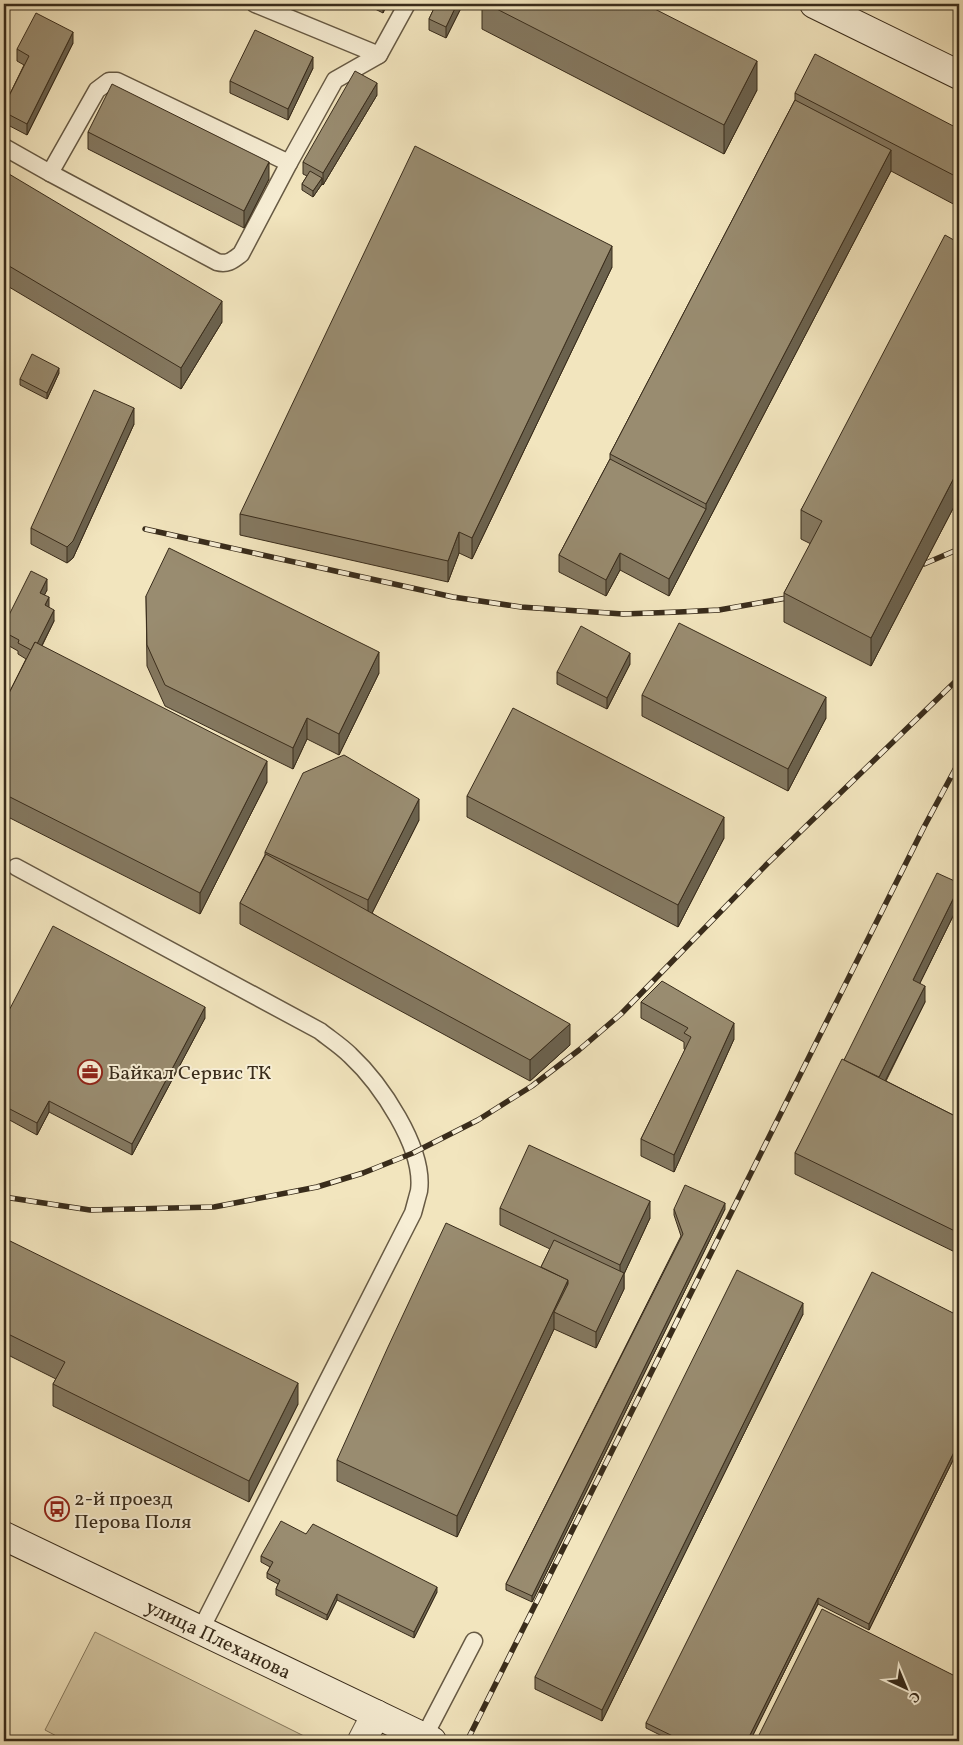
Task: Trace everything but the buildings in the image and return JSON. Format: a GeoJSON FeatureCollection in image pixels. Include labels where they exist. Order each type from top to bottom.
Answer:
{"type":"FeatureCollection","features":[{"type":"Feature","properties":{"kind":"main road"},"geometry":{"type":"LineString","coordinates":[[814,4],[959,75]]}},
{"type":"Feature","properties":{"kind":"main road","name":"улица Плеханова"},"geometry":{"type":"LineString","coordinates":[[4,1536],[428,1739]]}},
{"type":"Feature","properties":{"kind":"main road"},"geometry":{"type":"LineString","coordinates":[[362,1741],[376,1714]]}},
{"type":"Feature","properties":{"kind":"lane"},"geometry":{"type":"LineString","coordinates":[[255,4],[379,55]]}},
{"type":"Feature","properties":{"kind":"lane"},"geometry":{"type":"LineString","coordinates":[[4,147],[208,258],[224,264],[233,261],[241,254],[335,80],[379,55],[407,4]]}},
{"type":"Feature","properties":{"kind":"lane"},"geometry":{"type":"LineString","coordinates":[[50,173],[96,90],[109,81],[117,81],[289,163]]}},
{"type":"Feature","properties":{"kind":"lane"},"geometry":{"type":"LineString","coordinates":[[16,867],[320,1031],[350,1054],[390,1102],[404,1129],[418,1172],[419,1190],[413,1213],[201,1629]]}},
{"type":"Feature","properties":{"kind":"lane"},"geometry":{"type":"LineString","coordinates":[[428,1739],[474,1642]]}},
{"type":"Feature","properties":{"kind":"shaded area"},"geometry":{"type":"Polygon","coordinates":[[[95,1632],[304,1736],[302,1741],[66,1741],[45,1730],[95,1632]]]}},
{"type":"Feature","properties":{"kind":"railway"},"geometry":{"type":"LineString","coordinates":[[145,529],[453,597],[521,607],[623,614],[679,612],[719,610],[798,596]]}},
{"type":"Feature","properties":{"kind":"railway"},"geometry":{"type":"LineString","coordinates":[[924,564],[959,549]]}},
{"type":"Feature","properties":{"kind":"railway"},"geometry":{"type":"LineString","coordinates":[[4,1197],[90,1210],[214,1207],[317,1187],[363,1173],[413,1153],[478,1120],[532,1086],[579,1050],[621,1014],[767,864],[959,678]]}},
{"type":"Feature","properties":{"kind":"railway"},"geometry":{"type":"LineString","coordinates":[[467,1741],[924,827],[959,762]]}},
{"type":"Feature","properties":{"kind":"place","name":"Байкал Сервис ТК"},"geometry":{"type":"Point","coordinates":[90,1072]}},
{"type":"Feature","properties":{"kind":"place","name":"2-й проезд Перова Поля"},"geometry":{"type":"Point","coordinates":[57,1509]}}]}
